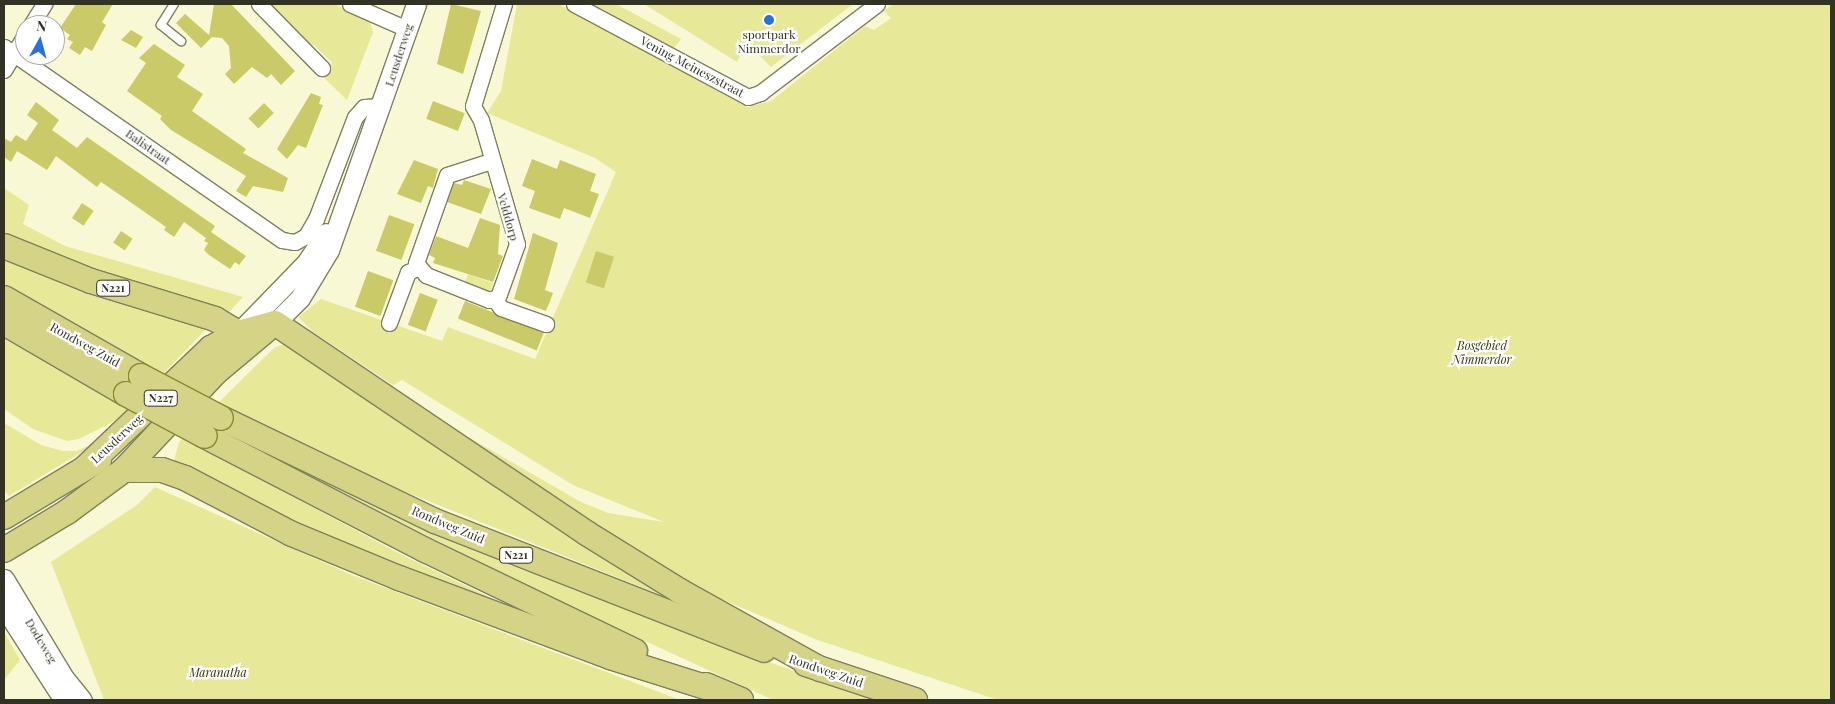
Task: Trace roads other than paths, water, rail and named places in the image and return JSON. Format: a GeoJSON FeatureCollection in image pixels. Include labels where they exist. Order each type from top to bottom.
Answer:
{"type":"FeatureCollection","features":[{"type":"Feature","properties":{"kind":"main road","name":"N221"},"geometry":{"type":"LineString","coordinates":[[4,246],[91,281],[215,319],[238,333]]}},
{"type":"Feature","properties":{"kind":"main road","name":"Rondweg Zuid"},"geometry":{"type":"LineString","coordinates":[[4,298],[205,436],[425,550],[731,696]]}},
{"type":"Feature","properties":{"kind":"main road","name":"Rondweg Zuid"},"geometry":{"type":"LineString","coordinates":[[4,323],[133,385],[222,418],[444,524],[620,596],[820,669],[915,700]]}},
{"type":"Feature","properties":{"kind":"main road"},"geometry":{"type":"LineString","coordinates":[[238,333],[275,323]]}},
{"type":"Feature","properties":{"kind":"main road","name":"Leusderweg"},"geometry":{"type":"LineString","coordinates":[[4,550],[67,512],[124,470],[162,426],[222,366],[275,323]]}},
{"type":"Feature","properties":{"kind":"main road","name":"N221"},"geometry":{"type":"LineString","coordinates":[[275,323],[555,513],[680,591],[820,669]]}},
{"type":"Feature","properties":{"kind":"main road","name":"Leusderweg"},"geometry":{"type":"LineString","coordinates":[[222,366],[238,333]]}},
{"type":"Feature","properties":{"kind":"main road","name":"Leusderweg"},"geometry":{"type":"LineString","coordinates":[[86,467],[211,348],[238,333]]}},
{"type":"Feature","properties":{"kind":"main road","name":"Leusderweg"},"geometry":{"type":"LineString","coordinates":[[4,517],[86,467],[162,426]]}},
{"type":"Feature","properties":{"kind":"main road","name":"N221"},"geometry":{"type":"LineString","coordinates":[[124,470],[162,470],[186,478],[292,534],[399,578],[610,657],[731,696]]}},
{"type":"Feature","properties":{"kind":"street"},"geometry":{"type":"LineString","coordinates":[[37,15],[44,4]]}},
{"type":"Feature","properties":{"kind":"street"},"geometry":{"type":"LineString","coordinates":[[259,4],[322,68]]}},
{"type":"Feature","properties":{"kind":"street"},"geometry":{"type":"LineString","coordinates":[[350,4],[407,29]]}},
{"type":"Feature","properties":{"kind":"street","name":"Leusderweg"},"geometry":{"type":"LineString","coordinates":[[275,323],[300,298],[338,220],[382,106],[416,4]]}},
{"type":"Feature","properties":{"kind":"street","name":"Velddorp"},"geometry":{"type":"LineString","coordinates":[[494,299],[517,244],[491,161],[482,120],[473,106],[504,4]]}},
{"type":"Feature","properties":{"kind":"street","name":"Vening Meineszstraat"},"geometry":{"type":"LineString","coordinates":[[574,4],[748,97],[760,93],[876,4]]}},
{"type":"Feature","properties":{"kind":"street"},"geometry":{"type":"LineString","coordinates":[[4,70],[9,50]]}},
{"type":"Feature","properties":{"kind":"street","name":"Balistraat"},"geometry":{"type":"LineString","coordinates":[[9,50],[282,240],[295,242],[306,236],[316,219],[355,117],[364,107],[382,106]]}},
{"type":"Feature","properties":{"kind":"street"},"geometry":{"type":"LineString","coordinates":[[417,268],[416,254],[447,175],[491,161]]}},
{"type":"Feature","properties":{"kind":"street","name":"Leusderweg"},"geometry":{"type":"LineString","coordinates":[[238,333],[325,246]]}},
{"type":"Feature","properties":{"kind":"street"},"geometry":{"type":"LineString","coordinates":[[417,268],[476,298],[494,299],[502,308],[546,324]]}},
{"type":"Feature","properties":{"kind":"street"},"geometry":{"type":"LineString","coordinates":[[389,322],[408,272],[417,268]]}},
{"type":"Feature","properties":{"kind":"street","name":"Dodeweg"},"geometry":{"type":"LineString","coordinates":[[4,579],[64,678],[82,700]]}},
{"type":"Feature","properties":{"kind":"street","name":"Dodeweg"},"geometry":{"type":"LineString","coordinates":[[4,607],[64,700]]}},
{"type":"Feature","properties":{"kind":"lane"},"geometry":{"type":"LineString","coordinates":[[174,4],[161,25],[180,41]]}},
{"type":"Feature","properties":{"kind":"place","name":"sportpark Nimmerdor"},"geometry":{"type":"Point","coordinates":[769,20]}},
{"type":"Feature","properties":{"kind":"park label","name":"Bosgebied Nimmerdor"},"geometry":{"type":"Point","coordinates":[1482,353]}},
{"type":"Feature","properties":{"kind":"park label","name":"Maranatha"},"geometry":{"type":"Point","coordinates":[218,673]}}]}
